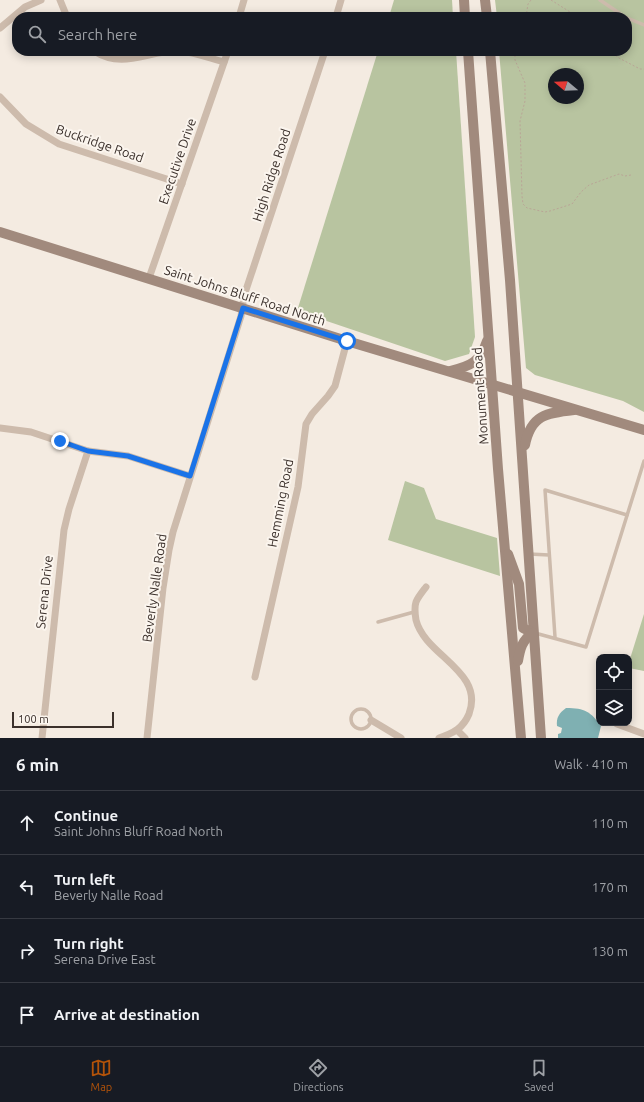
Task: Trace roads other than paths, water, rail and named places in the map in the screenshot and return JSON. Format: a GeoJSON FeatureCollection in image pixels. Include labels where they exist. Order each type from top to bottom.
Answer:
{"type":"FeatureCollection","features":[{"type":"Feature","properties":{"kind":"main road"},"geometry":{"type":"LineString","coordinates":[[464,0],[465,12]]}},
{"type":"Feature","properties":{"kind":"main road"},"geometry":{"type":"LineString","coordinates":[[485,0],[486,12]]}},
{"type":"Feature","properties":{"kind":"main road","name":"Monument Road"},"geometry":{"type":"LineString","coordinates":[[468,56],[492,384],[521,738]]}},
{"type":"Feature","properties":{"kind":"main road"},"geometry":{"type":"LineString","coordinates":[[490,56],[510,280],[541,738]]}},
{"type":"Feature","properties":{"kind":"main road","name":"Saint Johns Bluff Road North"},"geometry":{"type":"LineString","coordinates":[[0,233],[149,278],[347,341],[644,430]]}},
{"type":"Feature","properties":{"kind":"main road"},"geometry":{"type":"LineString","coordinates":[[448,371],[464,368],[477,360],[483,353],[489,337]]}},
{"type":"Feature","properties":{"kind":"main road"},"geometry":{"type":"LineString","coordinates":[[522,457],[527,434],[536,419],[552,412],[577,409]]}},
{"type":"Feature","properties":{"kind":"main road"},"geometry":{"type":"LineString","coordinates":[[505,548],[513,564],[519,584],[523,628],[534,633]]}},
{"type":"Feature","properties":{"kind":"main road"},"geometry":{"type":"LineString","coordinates":[[516,672],[522,643],[527,637],[534,633]]}},
{"type":"Feature","properties":{"kind":"street"},"geometry":{"type":"LineString","coordinates":[[19,12],[25,7],[41,0]]}},
{"type":"Feature","properties":{"kind":"street"},"geometry":{"type":"LineString","coordinates":[[60,0],[65,12]]}},
{"type":"Feature","properties":{"kind":"street"},"geometry":{"type":"LineString","coordinates":[[240,12],[244,0]]}},
{"type":"Feature","properties":{"kind":"street"},"geometry":{"type":"LineString","coordinates":[[337,12],[341,0]]}},
{"type":"Feature","properties":{"kind":"street"},"geometry":{"type":"LineString","coordinates":[[0,28],[12,18]]}},
{"type":"Feature","properties":{"kind":"street"},"geometry":{"type":"LineString","coordinates":[[105,56],[126,60],[146,56]]}},
{"type":"Feature","properties":{"kind":"street"},"geometry":{"type":"LineString","coordinates":[[203,56],[224,62]]}},
{"type":"Feature","properties":{"kind":"street","name":"Executive Drive"},"geometry":{"type":"LineString","coordinates":[[149,278],[226,56]]}},
{"type":"Feature","properties":{"kind":"street","name":"High Ridge Road"},"geometry":{"type":"LineString","coordinates":[[243,308],[244,296],[323,56]]}},
{"type":"Feature","properties":{"kind":"street","name":"Buckridge Road"},"geometry":{"type":"LineString","coordinates":[[0,98],[26,124],[59,144],[182,184]]}},
{"type":"Feature","properties":{"kind":"street","name":"Beverly Nalle Road"},"geometry":{"type":"LineString","coordinates":[[147,738],[169,550],[190,476],[243,308]]}},
{"type":"Feature","properties":{"kind":"street","name":"Hemming Road"},"geometry":{"type":"LineString","coordinates":[[255,677],[298,487],[306,424],[312,414],[335,386],[347,341]]}},
{"type":"Feature","properties":{"kind":"street"},"geometry":{"type":"LineString","coordinates":[[0,428],[31,432],[88,451],[128,456],[190,476]]}},
{"type":"Feature","properties":{"kind":"street","name":"Serena Drive"},"geometry":{"type":"LineString","coordinates":[[42,738],[64,530],[88,451]]}},
{"type":"Feature","properties":{"kind":"street"},"geometry":{"type":"LineString","coordinates":[[426,587],[416,602],[414,612],[421,634],[465,678],[470,688],[471,708],[467,718],[458,731],[439,738]]}},
{"type":"Feature","properties":{"kind":"street"},"geometry":{"type":"LineString","coordinates":[[371,720],[401,738]]}},
{"type":"Feature","properties":{"kind":"street"},"geometry":{"type":"LineString","coordinates":[[622,726],[644,734]]}},
{"type":"Feature","properties":{"kind":"street"},"geometry":{"type":"LineString","coordinates":[[458,731],[465,738]]}},
{"type":"Feature","properties":{"kind":"lane"},"geometry":{"type":"LineString","coordinates":[[600,0],[618,12]]}},
{"type":"Feature","properties":{"kind":"lane"},"geometry":{"type":"LineString","coordinates":[[632,19],[644,24]]}},
{"type":"Feature","properties":{"kind":"lane"},"geometry":{"type":"LineString","coordinates":[[534,633],[555,637],[586,647],[644,461]]}},
{"type":"Feature","properties":{"kind":"lane"},"geometry":{"type":"LineString","coordinates":[[555,637],[545,490],[627,515]]}},
{"type":"Feature","properties":{"kind":"lane"},"geometry":{"type":"LineString","coordinates":[[528,554],[549,555]]}},
{"type":"Feature","properties":{"kind":"lane"},"geometry":{"type":"LineString","coordinates":[[378,622],[414,612]]}},
{"type":"Feature","properties":{"kind":"lane"},"geometry":{"type":"LineString","coordinates":[[360,708],[369,714],[371,720],[362,729],[354,727],[351,719],[354,712],[360,708]]}},
{"type":"Feature","properties":{"kind":"water"},"geometry":{"type":"Polygon","coordinates":[[[566,708],[583,710],[591,714],[596,720],[596,726],[601,726],[598,738],[558,738],[558,734],[561,733],[562,728],[557,726],[560,714],[566,708]]]}}]}
